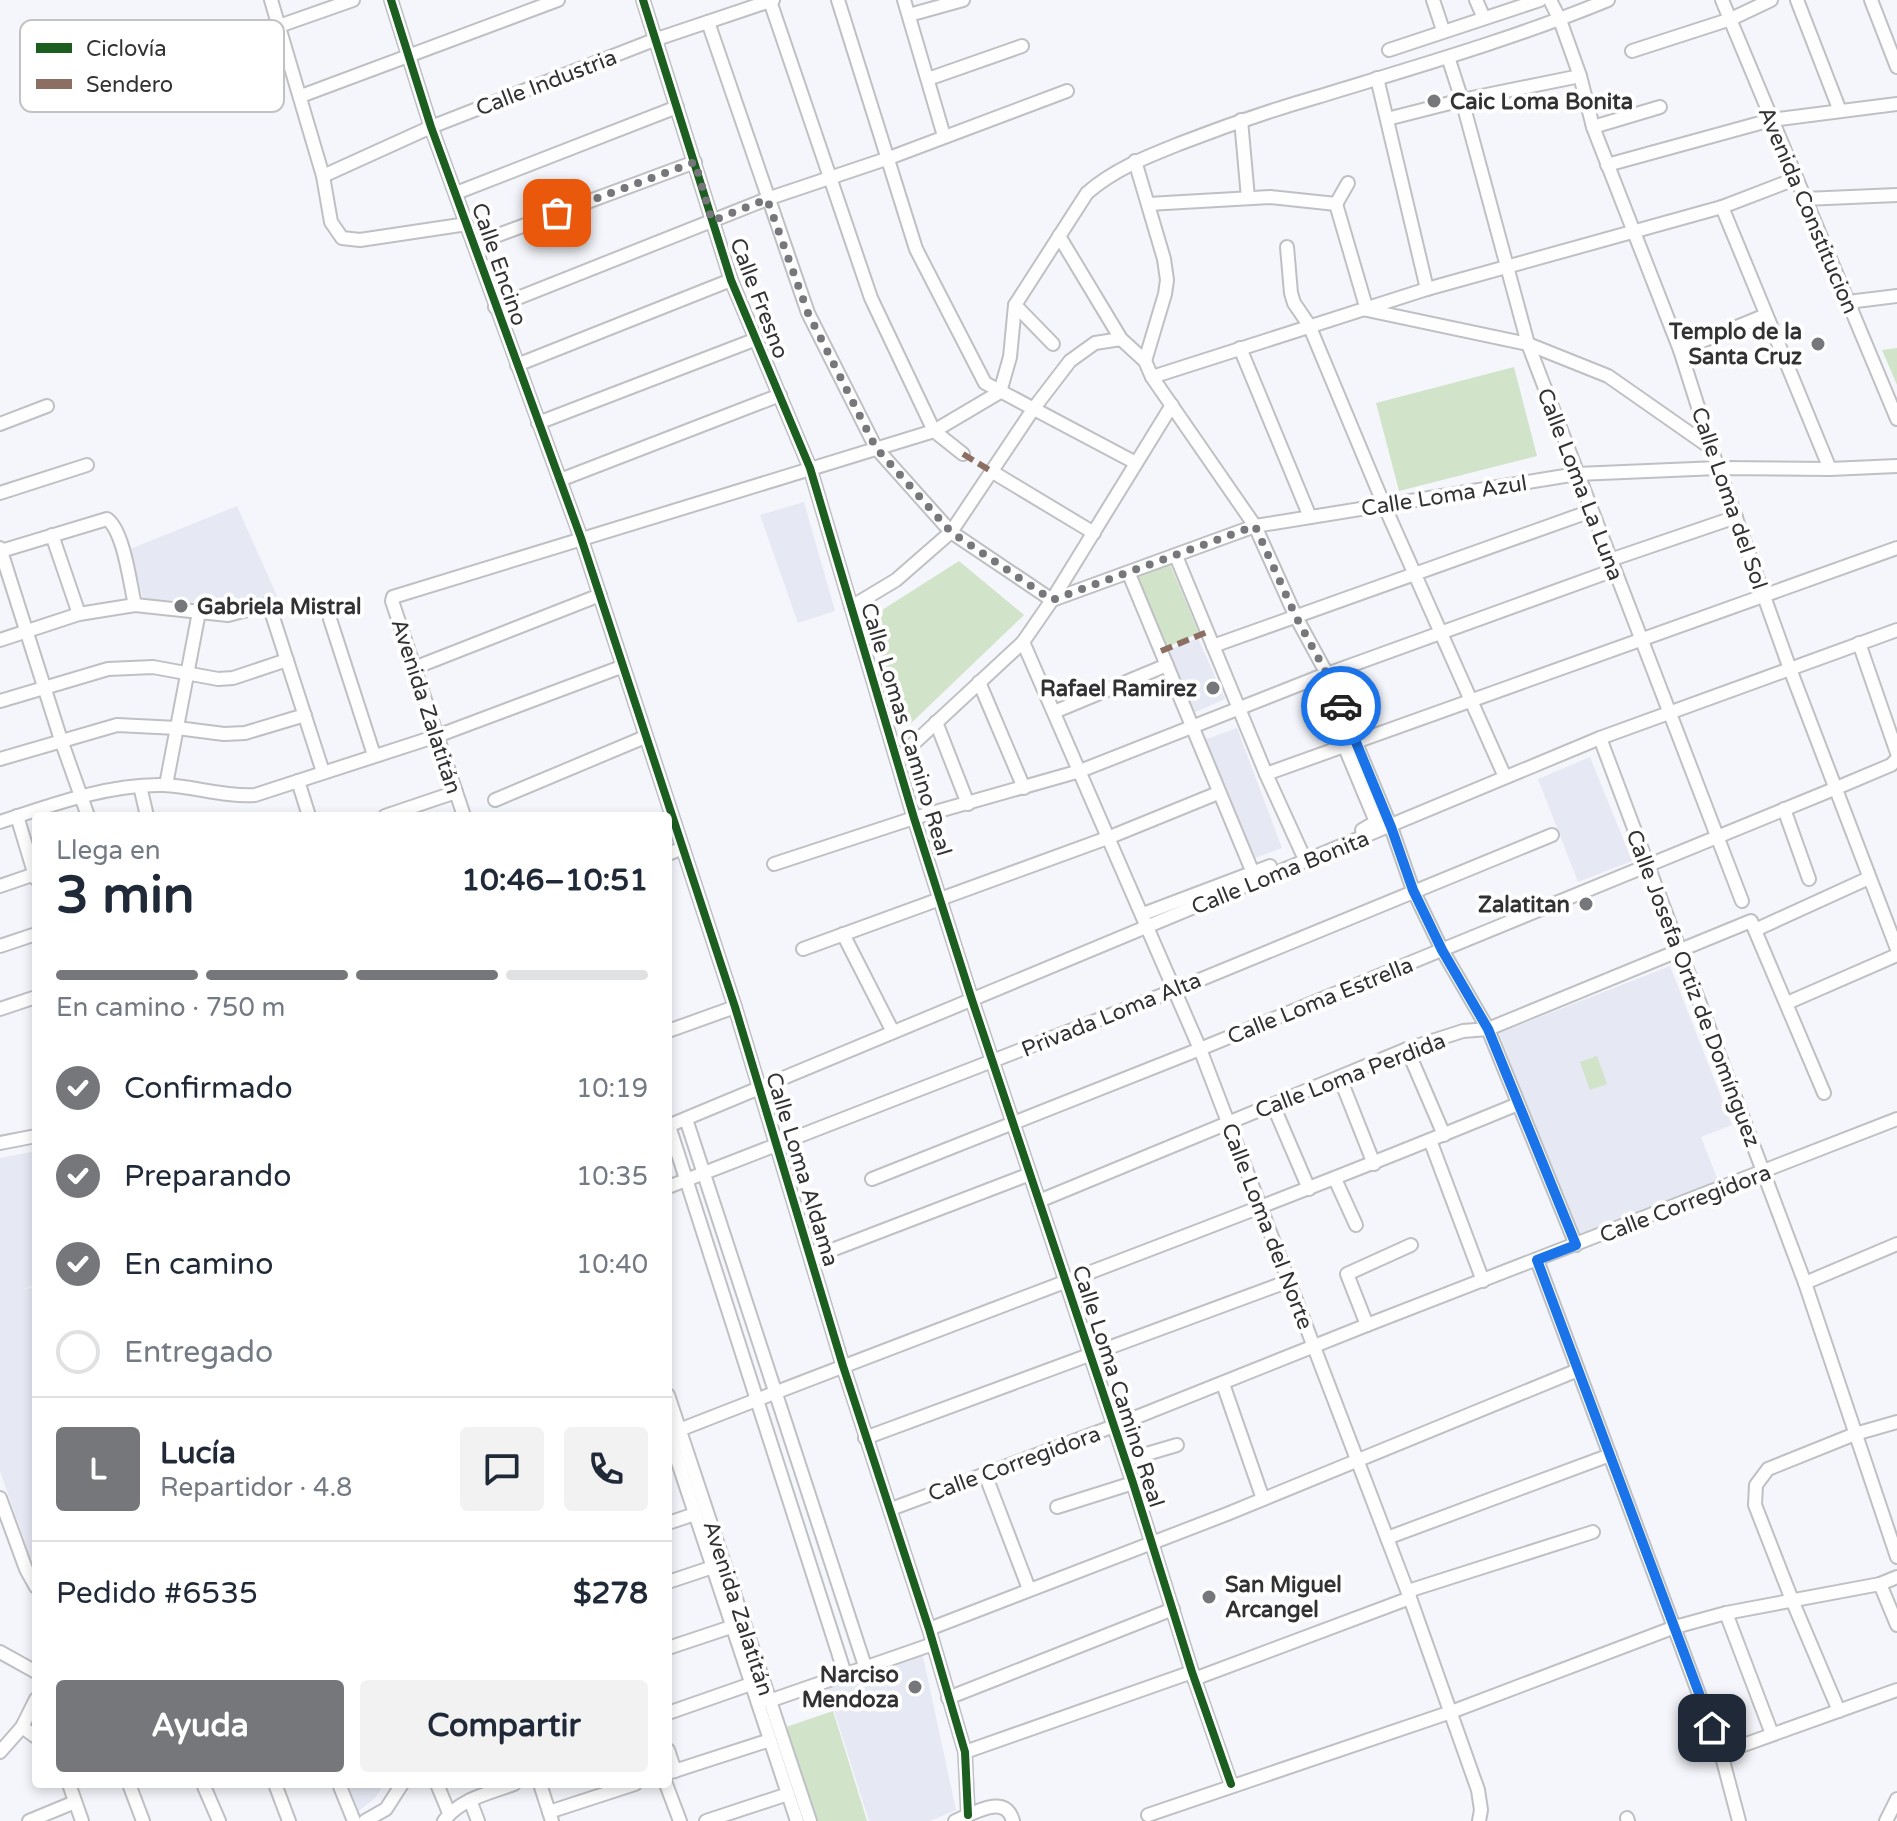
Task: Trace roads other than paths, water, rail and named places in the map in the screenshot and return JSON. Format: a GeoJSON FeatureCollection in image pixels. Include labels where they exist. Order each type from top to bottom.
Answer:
{"type":"FeatureCollection","features":[{"type":"Feature","properties":{"kind":"street"},"geometry":{"type":"LineString","coordinates":[[271,0],[277,20]]}},
{"type":"Feature","properties":{"kind":"street"},"geometry":{"type":"LineString","coordinates":[[284,24],[353,0]]}},
{"type":"Feature","properties":{"kind":"street","name":"Calle Encino"},"geometry":{"type":"LineString","coordinates":[[391,0],[431,127],[581,538]]}},
{"type":"Feature","properties":{"kind":"street"},"geometry":{"type":"LineString","coordinates":[[301,96],[558,0]]}},
{"type":"Feature","properties":{"kind":"street","name":"Calle Fresno"},"geometry":{"type":"LineString","coordinates":[[643,0],[731,280],[810,468]]}},
{"type":"Feature","properties":{"kind":"street"},"geometry":{"type":"LineString","coordinates":[[838,0],[916,249],[985,383],[1136,463]]}},
{"type":"Feature","properties":{"kind":"street"},"geometry":{"type":"LineString","coordinates":[[904,0],[944,136]]}},
{"type":"Feature","properties":{"kind":"street"},"geometry":{"type":"LineString","coordinates":[[909,15],[963,0]]}},
{"type":"Feature","properties":{"kind":"street"},"geometry":{"type":"LineString","coordinates":[[1433,0],[1443,30]]}},
{"type":"Feature","properties":{"kind":"street"},"geometry":{"type":"LineString","coordinates":[[1476,0],[1484,18]]}},
{"type":"Feature","properties":{"kind":"street"},"geometry":{"type":"LineString","coordinates":[[1389,50],[1540,0]]}},
{"type":"Feature","properties":{"kind":"street","name":"Calle Loma del Sol"},"geometry":{"type":"LineString","coordinates":[[1550,0],[1580,76],[1607,165],[1680,350],[1711,448],[1790,669],[1897,952]]}},
{"type":"Feature","properties":{"kind":"street"},"geometry":{"type":"LineString","coordinates":[[581,538],[934,431],[1000,392],[1010,357],[1015,305],[1087,193],[1102,180],[1135,161],[1241,120],[1448,57],[1560,20],[1608,0]]}},
{"type":"Feature","properties":{"kind":"street","name":"Avenida Constitucion"},"geometry":{"type":"LineString","coordinates":[[1722,0],[1897,419]]}},
{"type":"Feature","properties":{"kind":"street"},"geometry":{"type":"LineString","coordinates":[[1632,51],[1731,19],[1771,0]]}},
{"type":"Feature","properties":{"kind":"street"},"geometry":{"type":"LineString","coordinates":[[1797,0],[1840,111]]}},
{"type":"Feature","properties":{"kind":"street"},"geometry":{"type":"LineString","coordinates":[[1871,0],[1897,67]]}},
{"type":"Feature","properties":{"kind":"street"},"geometry":{"type":"LineString","coordinates":[[772,1],[871,298],[934,431],[963,454]]}},
{"type":"Feature","properties":{"kind":"street","name":"Calle Industria"},"geometry":{"type":"LineString","coordinates":[[323,176],[431,127],[654,40],[772,1]]}},
{"type":"Feature","properties":{"kind":"street"},"geometry":{"type":"LineString","coordinates":[[708,22],[808,313],[876,448],[951,532],[1052,600]]}},
{"type":"Feature","properties":{"kind":"street"},"geometry":{"type":"LineString","coordinates":[[284,42],[323,176],[331,222],[342,238],[360,240],[467,224]]}},
{"type":"Feature","properties":{"kind":"street"},"geometry":{"type":"LineString","coordinates":[[928,79],[1022,46]]}},
{"type":"Feature","properties":{"kind":"street","name":"Calle Loma La Luna"},"geometry":{"type":"LineString","coordinates":[[1448,57],[1528,344],[1742,901]]}},
{"type":"Feature","properties":{"kind":"street"},"geometry":{"type":"LineString","coordinates":[[1387,119],[1580,76]]}},
{"type":"Feature","properties":{"kind":"street"},"geometry":{"type":"LineString","coordinates":[[1377,78],[1427,289]]}},
{"type":"Feature","properties":{"kind":"street"},"geometry":{"type":"LineString","coordinates":[[495,307],[767,199],[889,158],[1067,91]]}},
{"type":"Feature","properties":{"kind":"street"},"geometry":{"type":"LineString","coordinates":[[1607,165],[1771,120],[1897,104]]}},
{"type":"Feature","properties":{"kind":"street"},"geometry":{"type":"LineString","coordinates":[[456,193],[677,107]]}},
{"type":"Feature","properties":{"kind":"street"},"geometry":{"type":"LineString","coordinates":[[1593,127],[1660,107]]}},
{"type":"Feature","properties":{"kind":"street"},"geometry":{"type":"LineString","coordinates":[[1241,120],[1248,198]]}},
{"type":"Feature","properties":{"kind":"street"},"geometry":{"type":"LineString","coordinates":[[1135,161],[1164,259],[1167,280],[1145,361]]}},
{"type":"Feature","properties":{"kind":"street"},"geometry":{"type":"LineString","coordinates":[[474,244],[695,162]]}},
{"type":"Feature","properties":{"kind":"street"},"geometry":{"type":"LineString","coordinates":[[1152,377],[1427,289],[1722,207],[1795,179]]}},
{"type":"Feature","properties":{"kind":"street"},"geometry":{"type":"LineString","coordinates":[[1348,183],[1336,204],[1367,310]]}},
{"type":"Feature","properties":{"kind":"street"},"geometry":{"type":"LineString","coordinates":[[1804,199],[1897,195]]}},
{"type":"Feature","properties":{"kind":"street"},"geometry":{"type":"LineString","coordinates":[[1148,204],[1270,197],[1336,204]]}},
{"type":"Feature","properties":{"kind":"street"},"geometry":{"type":"LineString","coordinates":[[1722,207],[1830,469]]}},
{"type":"Feature","properties":{"kind":"street"},"geometry":{"type":"LineString","coordinates":[[1059,236],[1121,339],[1145,361],[1152,377],[1255,526],[1350,743],[1391,827],[1413,890],[1442,950],[1488,1029],[1576,1245]]}},
{"type":"Feature","properties":{"kind":"street"},"geometry":{"type":"LineString","coordinates":[[1287,247],[1294,303],[1309,325],[1384,505],[1505,777]]}},
{"type":"Feature","properties":{"kind":"street"},"geometry":{"type":"LineString","coordinates":[[517,365],[731,280]]}},
{"type":"Feature","properties":{"kind":"street"},"geometry":{"type":"LineString","coordinates":[[1848,302],[1897,296]]}},
{"type":"Feature","properties":{"kind":"street"},"geometry":{"type":"LineString","coordinates":[[1015,305],[1053,344]]}},
{"type":"Feature","properties":{"kind":"street"},"geometry":{"type":"LineString","coordinates":[[1367,310],[1528,344],[1608,376],[1711,448]]}},
{"type":"Feature","properties":{"kind":"street"},"geometry":{"type":"LineString","coordinates":[[1680,350],[1766,315]]}},
{"type":"Feature","properties":{"kind":"street"},"geometry":{"type":"LineString","coordinates":[[851,607],[896,580],[951,532],[1034,408],[1070,361],[1095,343],[1121,339]]}},
{"type":"Feature","properties":{"kind":"street"},"geometry":{"type":"LineString","coordinates":[[538,423],[754,340]]}},
{"type":"Feature","properties":{"kind":"street"},"geometry":{"type":"LineString","coordinates":[[1240,348],[1310,517]]}},
{"type":"Feature","properties":{"kind":"street"},"geometry":{"type":"LineString","coordinates":[[560,480],[780,395]]}},
{"type":"Feature","properties":{"kind":"street"},"geometry":{"type":"LineString","coordinates":[[897,759],[1023,642],[1172,405]]}},
{"type":"Feature","properties":{"kind":"street"},"geometry":{"type":"LineString","coordinates":[[0,424],[47,406]]}},
{"type":"Feature","properties":{"kind":"street"},"geometry":{"type":"LineString","coordinates":[[0,493],[87,465]]}},
{"type":"Feature","properties":{"kind":"street","name":"Calle Loma Azul"},"geometry":{"type":"LineString","coordinates":[[1052,600],[1255,526],[1577,474],[1718,468],[1897,466]]}},
{"type":"Feature","properties":{"kind":"street","name":"Calle Lomas Camino Real"},"geometry":{"type":"LineString","coordinates":[[810,468],[914,818],[972,1000]]}},
{"type":"Feature","properties":{"kind":"street"},"geometry":{"type":"LineString","coordinates":[[991,471],[1094,533]]}},
{"type":"Feature","properties":{"kind":"street"},"geometry":{"type":"LineString","coordinates":[[1213,646],[1591,511]]}},
{"type":"Feature","properties":{"kind":"street"},"geometry":{"type":"LineString","coordinates":[[774,864],[914,818],[1080,771],[1238,707],[1736,517]]}},
{"type":"Feature","properties":{"kind":"street"},"geometry":{"type":"LineString","coordinates":[[87,812],[4,574],[0,550],[107,519],[113,523],[124,553],[135,605]]}},
{"type":"Feature","properties":{"kind":"street"},"geometry":{"type":"LineString","coordinates":[[52,535],[79,614]]}},
{"type":"Feature","properties":{"kind":"street","name":"Calle Loma Aldama"},"geometry":{"type":"LineString","coordinates":[[581,538],[671,812]]}},
{"type":"Feature","properties":{"kind":"street","name":"Avenida Zalatitán"},"geometry":{"type":"LineString","coordinates":[[463,812],[393,597],[581,538]]}},
{"type":"Feature","properties":{"kind":"street"},"geometry":{"type":"LineString","coordinates":[[1266,774],[1897,548]]}},
{"type":"Feature","properties":{"kind":"street"},"geometry":{"type":"LineString","coordinates":[[1176,556],[1302,853]]}},
{"type":"Feature","properties":{"kind":"street"},"geometry":{"type":"LineString","coordinates":[[1129,574],[1253,873]]}},
{"type":"Feature","properties":{"kind":"street"},"geometry":{"type":"LineString","coordinates":[[414,668],[600,595]]}},
{"type":"Feature","properties":{"kind":"street"},"geometry":{"type":"LineString","coordinates":[[0,640],[79,614],[135,605],[228,615],[266,605],[270,608],[323,772]]}},
{"type":"Feature","properties":{"kind":"street"},"geometry":{"type":"LineString","coordinates":[[166,785],[199,612]]}},
{"type":"Feature","properties":{"kind":"street"},"geometry":{"type":"LineString","coordinates":[[330,619],[374,755]]}},
{"type":"Feature","properties":{"kind":"street","name":"Calle Loma Bonita"},"geometry":{"type":"LineString","coordinates":[[672,1124],[972,1000],[1145,920],[1391,827],[1505,777],[1670,711],[1897,630]]}},
{"type":"Feature","properties":{"kind":"street","name":"Calle Loma del Norte"},"geometry":{"type":"LineString","coordinates":[[1023,642],[1200,1049],[1409,1594],[1478,1790],[1479,1821]]}},
{"type":"Feature","properties":{"kind":"street"},"geometry":{"type":"LineString","coordinates":[[1859,643],[1897,756]]}},
{"type":"Feature","properties":{"kind":"street"},"geometry":{"type":"LineString","coordinates":[[0,701],[108,669],[130,666],[188,672],[218,679],[233,678],[287,660]]}},
{"type":"Feature","properties":{"kind":"street"},"geometry":{"type":"LineString","coordinates":[[1054,712],[1167,665]]}},
{"type":"Feature","properties":{"kind":"street"},"geometry":{"type":"LineString","coordinates":[[0,822],[82,797],[140,786],[166,785],[237,796],[255,795],[437,736],[621,667]]}},
{"type":"Feature","properties":{"kind":"street"},"geometry":{"type":"LineString","coordinates":[[979,682],[1024,788]]}},
{"type":"Feature","properties":{"kind":"street"},"geometry":{"type":"LineString","coordinates":[[0,759],[117,725],[245,733],[305,715]]}},
{"type":"Feature","properties":{"kind":"street"},"geometry":{"type":"LineString","coordinates":[[936,722],[968,804]]}},
{"type":"Feature","properties":{"kind":"street"},"geometry":{"type":"LineString","coordinates":[[495,800],[645,737]]}},
{"type":"Feature","properties":{"kind":"street","name":"Calle Josefa Ortiz de Domínguez"},"geometry":{"type":"LineString","coordinates":[[1600,738],[1805,1283],[1897,1557]]}},
{"type":"Feature","properties":{"kind":"street"},"geometry":{"type":"LineString","coordinates":[[1145,920],[1376,822],[1350,743]]}},
{"type":"Feature","properties":{"kind":"street","name":"Calle Loma Estrella"},"geometry":{"type":"LineString","coordinates":[[872,1179],[1200,1049],[1834,789],[1891,765],[1897,756]]}},
{"type":"Feature","properties":{"kind":"street"},"geometry":{"type":"LineString","coordinates":[[298,781],[308,812]]}},
{"type":"Feature","properties":{"kind":"street"},"geometry":{"type":"LineString","coordinates":[[140,786],[146,812]]}},
{"type":"Feature","properties":{"kind":"street"},"geometry":{"type":"LineString","coordinates":[[397,812],[456,792]]}},
{"type":"Feature","properties":{"kind":"street"},"geometry":{"type":"LineString","coordinates":[[803,949],[1110,837],[1218,793]]}},
{"type":"Feature","properties":{"kind":"street"},"geometry":{"type":"LineString","coordinates":[[1784,809],[1809,879]]}},
{"type":"Feature","properties":{"kind":"street"},"geometry":{"type":"LineString","coordinates":[[17,816],[32,867]]}},
{"type":"Feature","properties":{"kind":"street","name":"Calle Loma Aldama"},"geometry":{"type":"LineString","coordinates":[[672,816],[735,1007],[865,1438],[929,1629],[965,1752],[968,1815]]}},
{"type":"Feature","properties":{"kind":"street","name":"Privada Loma Alta"},"geometry":{"type":"LineString","coordinates":[[672,1185],[1175,990],[1552,835]]}},
{"type":"Feature","properties":{"kind":"street"},"geometry":{"type":"LineString","coordinates":[[672,852],[683,848]]}},
{"type":"Feature","properties":{"kind":"street"},"geometry":{"type":"LineString","coordinates":[[0,886],[32,878]]}},
{"type":"Feature","properties":{"kind":"street","name":"Calle Loma Perdida"},"geometry":{"type":"LineString","coordinates":[[1039,1201],[1407,1049],[1463,1031],[1488,1029],[1869,878]]}},
{"type":"Feature","properties":{"kind":"street"},"geometry":{"type":"LineString","coordinates":[[1753,926],[1824,1093]]}},
{"type":"Feature","properties":{"kind":"street"},"geometry":{"type":"LineString","coordinates":[[843,934],[893,1032]]}},
{"type":"Feature","properties":{"kind":"street"},"geometry":{"type":"LineString","coordinates":[[0,946],[32,935]]}},
{"type":"Feature","properties":{"kind":"street"},"geometry":{"type":"LineString","coordinates":[[1787,1003],[1897,952]]}},
{"type":"Feature","properties":{"kind":"street"},"geometry":{"type":"LineString","coordinates":[[0,1009],[32,998]]}},
{"type":"Feature","properties":{"kind":"street","name":"Calle Loma Camino Real"},"geometry":{"type":"LineString","coordinates":[[972,1000],[1231,1784]]}},
{"type":"Feature","properties":{"kind":"street"},"geometry":{"type":"LineString","coordinates":[[672,1030],[735,1007]]}},
{"type":"Feature","properties":{"kind":"street"},"geometry":{"type":"LineString","coordinates":[[1407,1049],[1444,1135]]}},
{"type":"Feature","properties":{"kind":"street"},"geometry":{"type":"LineString","coordinates":[[1340,1078],[1374,1164]]}},
{"type":"Feature","properties":{"kind":"street"},"geometry":{"type":"LineString","coordinates":[[672,1432],[1261,1209],[1518,1104]]}},
{"type":"Feature","properties":{"kind":"street"},"geometry":{"type":"LineString","coordinates":[[1273,1105],[1309,1189]]}},
{"type":"Feature","properties":{"kind":"street"},"geometry":{"type":"LineString","coordinates":[[686,1119],[865,1666]]}},
{"type":"Feature","properties":{"kind":"street","name":"Calle Corregidora"},"geometry":{"type":"LineString","coordinates":[[891,1509],[1223,1384],[1897,1119]]}},
{"type":"Feature","properties":{"kind":"street"},"geometry":{"type":"LineString","coordinates":[[1,1140],[32,1136]]}},
{"type":"Feature","properties":{"kind":"street"},"geometry":{"type":"LineString","coordinates":[[672,1138],[845,1674]]}},
{"type":"Feature","properties":{"kind":"street"},"geometry":{"type":"LineString","coordinates":[[1430,1140],[1483,1281]]}},
{"type":"Feature","properties":{"kind":"street"},"geometry":{"type":"LineString","coordinates":[[811,1258],[1030,1174]]}},
{"type":"Feature","properties":{"kind":"street"},"geometry":{"type":"LineString","coordinates":[[1335,1179],[1356,1225]]}},
{"type":"Feature","properties":{"kind":"street"},"geometry":{"type":"LineString","coordinates":[[1805,1283],[1897,1244]]}},
{"type":"Feature","properties":{"kind":"street"},"geometry":{"type":"LineString","coordinates":[[1367,1325],[1347,1274],[1411,1245]]}},
{"type":"Feature","properties":{"kind":"street"},"geometry":{"type":"LineString","coordinates":[[1537,1260],[1721,1753],[1739,1821]]}},
{"type":"Feature","properties":{"kind":"street"},"geometry":{"type":"LineString","coordinates":[[865,1438],[1289,1281]]}},
{"type":"Feature","properties":{"kind":"street"},"geometry":{"type":"LineString","coordinates":[[929,1629],[1263,1499],[1578,1370]]}},
{"type":"Feature","properties":{"kind":"street"},"geometry":{"type":"LineString","coordinates":[[1223,1384],[1263,1499]]}},
{"type":"Feature","properties":{"kind":"street"},"geometry":{"type":"LineString","coordinates":[[1839,1711],[1755,1505],[1756,1485],[1768,1469],[1855,1434],[1897,1422]]}},
{"type":"Feature","properties":{"kind":"street","name":"Avenida Zalatitán"},"geometry":{"type":"LineString","coordinates":[[672,1432],[673,1461],[769,1701],[810,1821]]}},
{"type":"Feature","properties":{"kind":"street","name":"Avenida Zalatitán"},"geometry":{"type":"LineString","coordinates":[[672,1432],[738,1625],[751,1684],[797,1821]]}},
{"type":"Feature","properties":{"kind":"street"},"geometry":{"type":"LineString","coordinates":[[1126,1460],[1177,1445]]}},
{"type":"Feature","properties":{"kind":"street"},"geometry":{"type":"LineString","coordinates":[[1387,1538],[1610,1455]]}},
{"type":"Feature","properties":{"kind":"street"},"geometry":{"type":"LineString","coordinates":[[985,1474],[1029,1589]]}},
{"type":"Feature","properties":{"kind":"street"},"geometry":{"type":"LineString","coordinates":[[1057,1507],[1133,1483]]}},
{"type":"Feature","properties":{"kind":"street"},"geometry":{"type":"LineString","coordinates":[[0,1498],[5,1531],[32,1580]]}},
{"type":"Feature","properties":{"kind":"street"},"geometry":{"type":"LineString","coordinates":[[672,1522],[695,1514]]}},
{"type":"Feature","properties":{"kind":"street"},"geometry":{"type":"LineString","coordinates":[[965,1752],[1193,1675],[1409,1594],[1593,1532]]}},
{"type":"Feature","properties":{"kind":"street"},"geometry":{"type":"LineString","coordinates":[[672,1581],[713,1567]]}},
{"type":"Feature","properties":{"kind":"street"},"geometry":{"type":"LineString","coordinates":[[1148,1815],[1231,1784],[1451,1712],[1675,1627],[1726,1613],[1880,1584],[1897,1577]]}},
{"type":"Feature","properties":{"kind":"street"},"geometry":{"type":"LineString","coordinates":[[1880,1584],[1897,1625]]}},
{"type":"Feature","properties":{"kind":"street"},"geometry":{"type":"LineString","coordinates":[[948,1698],[1173,1609]]}},
{"type":"Feature","properties":{"kind":"street"},"geometry":{"type":"LineString","coordinates":[[1726,1613],[1772,1734]]}},
{"type":"Feature","properties":{"kind":"street"},"geometry":{"type":"LineString","coordinates":[[672,1647],[738,1625]]}},
{"type":"Feature","properties":{"kind":"street"},"geometry":{"type":"LineString","coordinates":[[769,1701],[933,1644]]}},
{"type":"Feature","properties":{"kind":"street"},"geometry":{"type":"LineString","coordinates":[[0,1652],[32,1670]]}},
{"type":"Feature","properties":{"kind":"street"},"geometry":{"type":"LineString","coordinates":[[672,1712],[751,1684]]}},
{"type":"Feature","properties":{"kind":"street"},"geometry":{"type":"LineString","coordinates":[[1721,1753],[1897,1690]]}},
{"type":"Feature","properties":{"kind":"street"},"geometry":{"type":"LineString","coordinates":[[0,1752],[22,1727],[32,1707]]}},
{"type":"Feature","properties":{"kind":"street"},"geometry":{"type":"LineString","coordinates":[[22,1727],[32,1734]]}},
{"type":"Feature","properties":{"kind":"street"},"geometry":{"type":"LineString","coordinates":[[672,1772],[770,1740]]}},
{"type":"Feature","properties":{"kind":"street"},"geometry":{"type":"LineString","coordinates":[[70,1788],[82,1821]]}},
{"type":"Feature","properties":{"kind":"street"},"geometry":{"type":"LineString","coordinates":[[131,1788],[143,1821]]}},
{"type":"Feature","properties":{"kind":"street"},"geometry":{"type":"LineString","coordinates":[[205,1788],[219,1821]]}},
{"type":"Feature","properties":{"kind":"street"},"geometry":{"type":"LineString","coordinates":[[277,1788],[289,1821]]}},
{"type":"Feature","properties":{"kind":"street"},"geometry":{"type":"LineString","coordinates":[[341,1788],[354,1821]]}},
{"type":"Feature","properties":{"kind":"street"},"geometry":{"type":"LineString","coordinates":[[365,1821],[386,1809],[399,1788]]}},
{"type":"Feature","properties":{"kind":"street"},"geometry":{"type":"LineString","coordinates":[[438,1788],[447,1817],[470,1800],[503,1788]]}},
{"type":"Feature","properties":{"kind":"street"},"geometry":{"type":"LineString","coordinates":[[541,1788],[551,1817],[625,1788]]}},
{"type":"Feature","properties":{"kind":"street"},"geometry":{"type":"LineString","coordinates":[[668,1788],[680,1821]]}},
{"type":"Feature","properties":{"kind":"street"},"geometry":{"type":"LineString","coordinates":[[706,1821],[730,1817],[788,1794]]}},
{"type":"Feature","properties":{"kind":"street"},"geometry":{"type":"LineString","coordinates":[[1886,1821],[1897,1799]]}},
{"type":"Feature","properties":{"kind":"street"},"geometry":{"type":"LineString","coordinates":[[470,1800],[478,1821]]}},
{"type":"Feature","properties":{"kind":"street"},"geometry":{"type":"LineString","coordinates":[[29,1821],[75,1802]]}},
{"type":"Feature","properties":{"kind":"street"},"geometry":{"type":"LineString","coordinates":[[955,1821],[996,1805],[1005,1806],[1013,1821]]}},
{"type":"Feature","properties":{"kind":"place","name":"Caic Loma Bonita"},"geometry":{"type":"Point","coordinates":[1434,101]}},
{"type":"Feature","properties":{"kind":"place","name":"Templo de la Santa Cruz"},"geometry":{"type":"Point","coordinates":[1818,344]}},
{"type":"Feature","properties":{"kind":"place","name":"Gabriela Mistral"},"geometry":{"type":"Point","coordinates":[181,606]}},
{"type":"Feature","properties":{"kind":"place","name":"Rafael Ramirez"},"geometry":{"type":"Point","coordinates":[1213,688]}},
{"type":"Feature","properties":{"kind":"place","name":"Zalatitan"},"geometry":{"type":"Point","coordinates":[1586,904]}},
{"type":"Feature","properties":{"kind":"place","name":"San Miguel Arcangel"},"geometry":{"type":"Point","coordinates":[1209,1597]}},
{"type":"Feature","properties":{"kind":"place","name":"Narciso Mendoza"},"geometry":{"type":"Point","coordinates":[915,1687]}}]}
